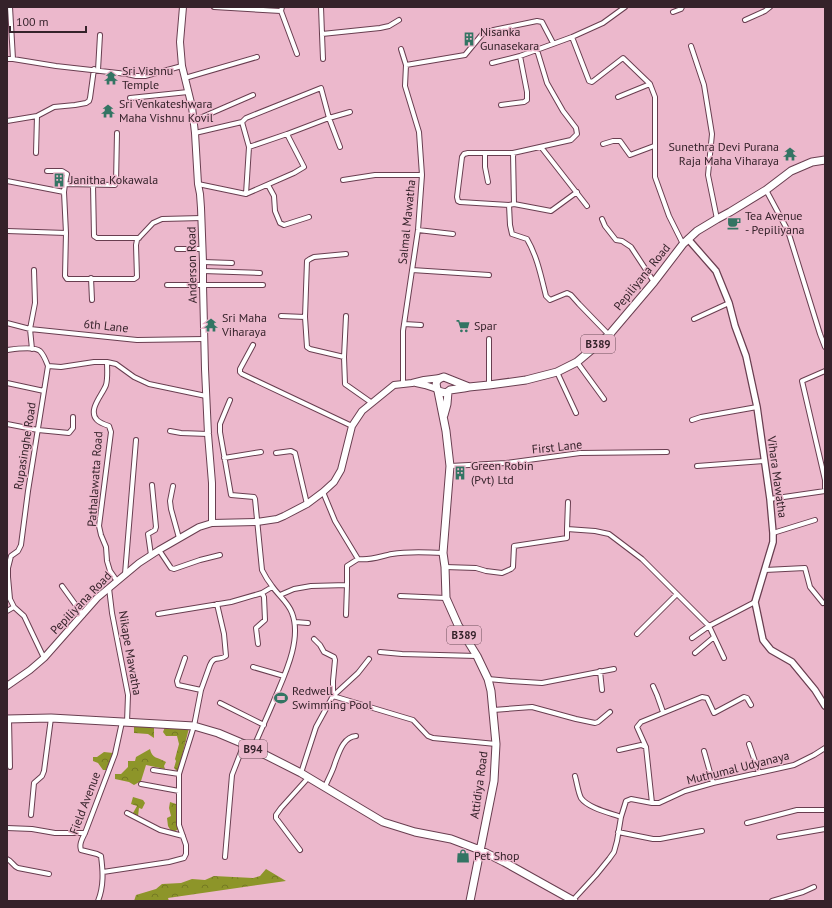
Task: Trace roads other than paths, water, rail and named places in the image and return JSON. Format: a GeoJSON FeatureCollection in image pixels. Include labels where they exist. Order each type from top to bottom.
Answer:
{"type":"FeatureCollection","features":[{"type":"Feature","properties":{"kind":"main road","name":"Anderson Road"},"geometry":{"type":"LineString","coordinates":[[183,7],[180,42],[182,66],[192,107],[202,218],[206,396],[212,483],[212,524]]}},
{"type":"Feature","properties":{"kind":"main road","name":"Pepiliyana Road"},"geometry":{"type":"LineString","coordinates":[[469,386],[526,380],[557,372],[577,362],[609,335],[654,282],[683,244],[697,231],[766,190],[791,170],[812,162],[825,160]]}},
{"type":"Feature","properties":{"kind":"main road"},"geometry":{"type":"LineString","coordinates":[[444,377],[450,380],[452,387],[449,391],[441,393],[424,385],[412,383],[444,377]]}},
{"type":"Feature","properties":{"kind":"main road"},"geometry":{"type":"LineString","coordinates":[[437,390],[436,386],[440,378]]}},
{"type":"Feature","properties":{"kind":"main road","name":"B389"},"geometry":{"type":"LineString","coordinates":[[448,378],[469,386]]}},
{"type":"Feature","properties":{"kind":"main road","name":"Pepiliyana Road"},"geometry":{"type":"LineString","coordinates":[[7,686],[44,658],[97,598],[125,574],[159,550],[199,527],[212,524],[257,522],[277,519],[307,504],[334,482],[341,470],[352,426],[362,411],[394,385],[412,383]]}},
{"type":"Feature","properties":{"kind":"main road","name":"B389"},"geometry":{"type":"LineString","coordinates":[[444,418],[449,391],[469,386]]}},
{"type":"Feature","properties":{"kind":"main road","name":"B389"},"geometry":{"type":"LineString","coordinates":[[437,390],[444,418]]}},
{"type":"Feature","properties":{"kind":"main road","name":"Attidiya Road"},"geometry":{"type":"LineString","coordinates":[[444,418],[450,466],[443,553],[446,598],[458,625],[477,656],[488,679],[491,692],[496,744],[494,781],[470,901]]}},
{"type":"Feature","properties":{"kind":"main road","name":"B94"},"geometry":{"type":"LineString","coordinates":[[8,719],[51,718],[194,726],[218,733],[254,749],[325,787],[382,822],[415,832],[451,839],[480,850],[574,901]]}},
{"type":"Feature","properties":{"kind":"street"},"geometry":{"type":"LineString","coordinates":[[10,7],[13,59]]}},
{"type":"Feature","properties":{"kind":"street"},"geometry":{"type":"LineString","coordinates":[[214,7],[281,9],[297,54]]}},
{"type":"Feature","properties":{"kind":"street"},"geometry":{"type":"LineString","coordinates":[[320,7],[323,59]]}},
{"type":"Feature","properties":{"kind":"street"},"geometry":{"type":"LineString","coordinates":[[492,62],[520,56],[572,37],[603,23],[625,7]]}},
{"type":"Feature","properties":{"kind":"street"},"geometry":{"type":"LineString","coordinates":[[673,12],[681,9],[682,7]]}},
{"type":"Feature","properties":{"kind":"street"},"geometry":{"type":"LineString","coordinates":[[745,20],[765,11],[770,7]]}},
{"type":"Feature","properties":{"kind":"street"},"geometry":{"type":"LineString","coordinates":[[322,34],[380,28],[389,26],[399,20]]}},
{"type":"Feature","properties":{"kind":"street"},"geometry":{"type":"LineString","coordinates":[[401,49],[406,65],[465,55],[484,32],[537,21],[542,22],[553,43]]}},
{"type":"Feature","properties":{"kind":"street"},"geometry":{"type":"LineString","coordinates":[[7,121],[36,116],[54,107],[75,105],[89,101],[96,70],[100,35]]}},
{"type":"Feature","properties":{"kind":"street"},"geometry":{"type":"LineString","coordinates":[[572,37],[589,81],[592,82],[624,58],[650,84],[655,97],[655,177],[669,216],[683,244]]}},
{"type":"Feature","properties":{"kind":"street"},"geometry":{"type":"LineString","coordinates":[[691,46],[704,85],[712,134],[708,175],[717,219]]}},
{"type":"Feature","properties":{"kind":"street"},"geometry":{"type":"LineString","coordinates":[[537,50],[547,83],[563,111],[576,128],[577,134],[571,140],[513,153],[464,154],[462,156],[457,197],[458,201],[509,205],[514,204],[551,211],[577,192]]}},
{"type":"Feature","properties":{"kind":"street"},"geometry":{"type":"LineString","coordinates":[[501,105],[524,102],[527,100],[527,92],[520,56]]}},
{"type":"Feature","properties":{"kind":"street"},"geometry":{"type":"LineString","coordinates":[[185,78],[257,57]]}},
{"type":"Feature","properties":{"kind":"street"},"geometry":{"type":"LineString","coordinates":[[7,59],[136,76],[182,66]]}},
{"type":"Feature","properties":{"kind":"street","name":"Salmal Mawatha"},"geometry":{"type":"LineString","coordinates":[[403,384],[403,332],[418,230],[422,175],[418,132],[404,86],[406,65]]}},
{"type":"Feature","properties":{"kind":"street"},"geometry":{"type":"LineString","coordinates":[[618,97],[650,84]]}},
{"type":"Feature","properties":{"kind":"street"},"geometry":{"type":"LineString","coordinates":[[195,133],[242,122],[246,118],[321,88],[329,118],[340,148]]}},
{"type":"Feature","properties":{"kind":"street"},"geometry":{"type":"LineString","coordinates":[[130,98],[188,92]]}},
{"type":"Feature","properties":{"kind":"street"},"geometry":{"type":"LineString","coordinates":[[193,121],[253,95]]}},
{"type":"Feature","properties":{"kind":"street"},"geometry":{"type":"LineString","coordinates":[[249,147],[329,118],[350,112]]}},
{"type":"Feature","properties":{"kind":"street"},"geometry":{"type":"LineString","coordinates":[[36,116],[36,153]]}},
{"type":"Feature","properties":{"kind":"street"},"geometry":{"type":"LineString","coordinates":[[242,122],[249,147],[246,194]]}},
{"type":"Feature","properties":{"kind":"street"},"geometry":{"type":"LineString","coordinates":[[65,184],[115,185],[117,133]]}},
{"type":"Feature","properties":{"kind":"street"},"geometry":{"type":"LineString","coordinates":[[198,184],[246,194],[294,173],[304,167],[287,134]]}},
{"type":"Feature","properties":{"kind":"street"},"geometry":{"type":"LineString","coordinates":[[603,144],[613,141],[620,141],[630,155],[654,146]]}},
{"type":"Feature","properties":{"kind":"street"},"geometry":{"type":"LineString","coordinates":[[541,147],[587,206]]}},
{"type":"Feature","properties":{"kind":"street"},"geometry":{"type":"LineString","coordinates":[[485,153],[485,167],[488,182]]}},
{"type":"Feature","properties":{"kind":"street"},"geometry":{"type":"LineString","coordinates":[[513,153],[514,204]]}},
{"type":"Feature","properties":{"kind":"street"},"geometry":{"type":"LineString","coordinates":[[47,170],[62,171],[66,174],[64,192],[66,233],[65,276],[67,279],[134,279],[137,277],[137,240],[153,223],[162,220],[202,218]]}},
{"type":"Feature","properties":{"kind":"street"},"geometry":{"type":"LineString","coordinates":[[344,180],[375,175],[422,175]]}},
{"type":"Feature","properties":{"kind":"street"},"geometry":{"type":"LineString","coordinates":[[7,181],[64,192]]}},
{"type":"Feature","properties":{"kind":"street"},"geometry":{"type":"LineString","coordinates":[[93,185],[94,236],[97,238],[139,238]]}},
{"type":"Feature","properties":{"kind":"street"},"geometry":{"type":"LineString","coordinates":[[268,185],[274,196],[275,211],[280,224],[284,225],[309,217]]}},
{"type":"Feature","properties":{"kind":"street"},"geometry":{"type":"LineString","coordinates":[[766,190],[788,231],[823,334],[825,347]]}},
{"type":"Feature","properties":{"kind":"street"},"geometry":{"type":"LineString","coordinates":[[509,205],[512,234],[527,239],[531,245],[535,254],[546,296],[550,300],[567,293],[571,294],[609,335]]}},
{"type":"Feature","properties":{"kind":"street"},"geometry":{"type":"LineString","coordinates":[[602,219],[605,226],[616,240],[622,241],[631,247],[654,282]]}},
{"type":"Feature","properties":{"kind":"street"},"geometry":{"type":"LineString","coordinates":[[418,230],[453,234]]}},
{"type":"Feature","properties":{"kind":"street"},"geometry":{"type":"LineString","coordinates":[[7,231],[66,233]]}},
{"type":"Feature","properties":{"kind":"street","name":"Vihara Mawatha"},"geometry":{"type":"LineString","coordinates":[[688,239],[716,271],[729,303],[735,326],[746,356],[757,407],[770,499],[773,533],[773,542],[755,602],[763,640],[771,650],[792,662],[815,690],[825,706]]}},
{"type":"Feature","properties":{"kind":"street"},"geometry":{"type":"LineString","coordinates":[[177,249],[203,249]]}},
{"type":"Feature","properties":{"kind":"street"},"geometry":{"type":"LineString","coordinates":[[344,356],[310,350],[307,348],[305,317],[307,261],[314,257],[346,254]]}},
{"type":"Feature","properties":{"kind":"street"},"geometry":{"type":"LineString","coordinates":[[203,262],[232,263]]}},
{"type":"Feature","properties":{"kind":"street"},"geometry":{"type":"LineString","coordinates":[[32,349],[30,329],[35,304],[34,270]]}},
{"type":"Feature","properties":{"kind":"street"},"geometry":{"type":"LineString","coordinates":[[412,270],[489,275]]}},
{"type":"Feature","properties":{"kind":"street"},"geometry":{"type":"LineString","coordinates":[[203,271],[260,273]]}},
{"type":"Feature","properties":{"kind":"street"},"geometry":{"type":"LineString","coordinates":[[91,278],[92,300]]}},
{"type":"Feature","properties":{"kind":"street"},"geometry":{"type":"LineString","coordinates":[[168,285],[263,285]]}},
{"type":"Feature","properties":{"kind":"street"},"geometry":{"type":"LineString","coordinates":[[694,319],[729,303]]}},
{"type":"Feature","properties":{"kind":"street"},"geometry":{"type":"LineString","coordinates":[[281,316],[305,317]]}},
{"type":"Feature","properties":{"kind":"street"},"geometry":{"type":"LineString","coordinates":[[346,316],[344,356],[345,384],[372,403]]}},
{"type":"Feature","properties":{"kind":"street","name":"6th Lane"},"geometry":{"type":"LineString","coordinates":[[7,323],[30,329],[136,340],[205,339]]}},
{"type":"Feature","properties":{"kind":"street"},"geometry":{"type":"LineString","coordinates":[[404,324],[421,325]]}},
{"type":"Feature","properties":{"kind":"street"},"geometry":{"type":"LineString","coordinates":[[489,339],[489,385]]}},
{"type":"Feature","properties":{"kind":"street"},"geometry":{"type":"LineString","coordinates":[[253,345],[240,369],[242,374],[352,426]]}},
{"type":"Feature","properties":{"kind":"street"},"geometry":{"type":"LineString","coordinates":[[7,350],[32,349],[39,351],[43,355],[48,366],[61,367],[94,362],[116,364],[134,377],[149,384],[206,396]]}},
{"type":"Feature","properties":{"kind":"street","name":"Pathalawatta Road"},"geometry":{"type":"LineString","coordinates":[[107,362],[106,384],[95,407],[94,415],[97,420],[109,426],[111,432],[99,526],[106,547],[107,561],[110,571],[117,581]]}},
{"type":"Feature","properties":{"kind":"street"},"geometry":{"type":"LineString","coordinates":[[577,362],[604,399]]}},
{"type":"Feature","properties":{"kind":"street","name":"Rupasinghe Road"},"geometry":{"type":"LineString","coordinates":[[44,658],[24,616],[14,607],[10,600],[8,568],[9,555],[18,550],[21,545],[48,366]]}},
{"type":"Feature","properties":{"kind":"street"},"geometry":{"type":"LineString","coordinates":[[825,371],[802,381],[825,480],[825,488]]}},
{"type":"Feature","properties":{"kind":"street"},"geometry":{"type":"LineString","coordinates":[[557,372],[576,413]]}},
{"type":"Feature","properties":{"kind":"street"},"geometry":{"type":"LineString","coordinates":[[7,383],[44,391]]}},
{"type":"Feature","properties":{"kind":"street"},"geometry":{"type":"LineString","coordinates":[[230,400],[220,424],[220,432],[231,495],[254,497],[256,499],[262,570],[272,587],[289,606],[294,622],[294,641],[289,662],[254,749]]}},
{"type":"Feature","properties":{"kind":"street"},"geometry":{"type":"LineString","coordinates":[[692,420],[757,407]]}},
{"type":"Feature","properties":{"kind":"street"},"geometry":{"type":"LineString","coordinates":[[7,424],[38,430],[69,433],[73,428],[74,417]]}},
{"type":"Feature","properties":{"kind":"street"},"geometry":{"type":"LineString","coordinates":[[170,431],[208,434]]}},
{"type":"Feature","properties":{"kind":"street"},"geometry":{"type":"LineString","coordinates":[[125,574],[136,440]]}},
{"type":"Feature","properties":{"kind":"street"},"geometry":{"type":"LineString","coordinates":[[276,453],[291,451],[294,453],[307,504]]}},
{"type":"Feature","properties":{"kind":"street"},"geometry":{"type":"LineString","coordinates":[[224,458],[261,452]]}},
{"type":"Feature","properties":{"kind":"street","name":"First Lane"},"geometry":{"type":"LineString","coordinates":[[450,466],[506,463],[580,453],[667,452]]}},
{"type":"Feature","properties":{"kind":"street"},"geometry":{"type":"LineString","coordinates":[[697,466],[764,461]]}},
{"type":"Feature","properties":{"kind":"street"},"geometry":{"type":"LineString","coordinates":[[151,555],[148,534],[156,527],[152,485]]}},
{"type":"Feature","properties":{"kind":"street"},"geometry":{"type":"LineString","coordinates":[[173,486],[170,501],[179,538]]}},
{"type":"Feature","properties":{"kind":"street"},"geometry":{"type":"LineString","coordinates":[[323,492],[335,521],[358,559]]}},
{"type":"Feature","properties":{"kind":"street"},"geometry":{"type":"LineString","coordinates":[[770,499],[825,492]]}},
{"type":"Feature","properties":{"kind":"street"},"geometry":{"type":"LineString","coordinates":[[445,567],[476,568],[502,573],[511,569],[513,567],[514,546],[566,538],[568,502]]}},
{"type":"Feature","properties":{"kind":"street"},"geometry":{"type":"LineString","coordinates":[[773,533],[815,520]]}},
{"type":"Feature","properties":{"kind":"street"},"geometry":{"type":"LineString","coordinates":[[567,529],[595,531],[609,534],[642,559],[709,626],[724,658]]}},
{"type":"Feature","properties":{"kind":"street"},"geometry":{"type":"LineString","coordinates":[[159,550],[171,568],[174,569],[220,555]]}},
{"type":"Feature","properties":{"kind":"street"},"geometry":{"type":"LineString","coordinates":[[346,616],[347,566],[358,559],[366,560],[392,554],[420,552],[443,553]]}},
{"type":"Feature","properties":{"kind":"street"},"geometry":{"type":"LineString","coordinates":[[765,570],[805,568],[810,587],[823,603]]}},
{"type":"Feature","properties":{"kind":"street"},"geometry":{"type":"LineString","coordinates":[[280,595],[294,589],[311,586],[346,585]]}},
{"type":"Feature","properties":{"kind":"street"},"geometry":{"type":"LineString","coordinates":[[62,586],[83,615]]}},
{"type":"Feature","properties":{"kind":"street"},"geometry":{"type":"LineString","coordinates":[[158,614],[231,602],[262,593],[272,587]]}},
{"type":"Feature","properties":{"kind":"street","name":"Nikape Mawatha"},"geometry":{"type":"LineString","coordinates":[[109,588],[112,613],[128,695],[125,722]]}},
{"type":"Feature","properties":{"kind":"street"},"geometry":{"type":"LineString","coordinates":[[258,644],[256,628],[265,620],[264,597],[262,593]]}},
{"type":"Feature","properties":{"kind":"street"},"geometry":{"type":"LineString","coordinates":[[637,634],[677,594]]}},
{"type":"Feature","properties":{"kind":"street"},"geometry":{"type":"LineString","coordinates":[[400,596],[446,598]]}},
{"type":"Feature","properties":{"kind":"street"},"geometry":{"type":"LineString","coordinates":[[692,638],[709,626],[755,602]]}},
{"type":"Feature","properties":{"kind":"street"},"geometry":{"type":"LineString","coordinates":[[103,872],[169,862],[184,858],[186,854],[186,845],[179,825],[180,774],[211,661],[215,658],[223,658],[226,656],[224,634],[217,604]]}},
{"type":"Feature","properties":{"kind":"street"},"geometry":{"type":"LineString","coordinates":[[7,611],[14,607]]}},
{"type":"Feature","properties":{"kind":"street"},"geometry":{"type":"LineString","coordinates":[[294,622],[308,623]]}},
{"type":"Feature","properties":{"kind":"street"},"geometry":{"type":"LineString","coordinates":[[695,653],[714,637]]}},
{"type":"Feature","properties":{"kind":"street"},"geometry":{"type":"LineString","coordinates":[[314,639],[324,652],[334,657],[333,696]]}},
{"type":"Feature","properties":{"kind":"street"},"geometry":{"type":"LineString","coordinates":[[380,652],[477,656]]}},
{"type":"Feature","properties":{"kind":"street"},"geometry":{"type":"LineString","coordinates":[[185,658],[177,684],[202,690]]}},
{"type":"Feature","properties":{"kind":"street"},"geometry":{"type":"LineString","coordinates":[[300,774],[316,727],[333,696],[358,673],[369,659]]}},
{"type":"Feature","properties":{"kind":"street"},"geometry":{"type":"LineString","coordinates":[[253,667],[284,676]]}},
{"type":"Feature","properties":{"kind":"street"},"geometry":{"type":"LineString","coordinates":[[488,679],[542,683],[614,669]]}},
{"type":"Feature","properties":{"kind":"street"},"geometry":{"type":"LineString","coordinates":[[600,671],[602,690]]}},
{"type":"Feature","properties":{"kind":"street"},"geometry":{"type":"LineString","coordinates":[[653,686],[663,712]]}},
{"type":"Feature","properties":{"kind":"street"},"geometry":{"type":"LineString","coordinates":[[333,696],[413,720],[428,736],[433,738],[496,744]]}},
{"type":"Feature","properties":{"kind":"street"},"geometry":{"type":"LineString","coordinates":[[652,803],[646,747],[637,727],[641,722],[702,697],[707,698],[714,713],[744,697],[747,698],[751,705]]}},
{"type":"Feature","properties":{"kind":"street"},"geometry":{"type":"LineString","coordinates":[[220,703],[264,725]]}},
{"type":"Feature","properties":{"kind":"street"},"geometry":{"type":"LineString","coordinates":[[493,710],[532,708],[595,723],[610,712]]}},
{"type":"Feature","properties":{"kind":"street"},"geometry":{"type":"LineString","coordinates":[[31,815],[34,783],[42,776],[44,771],[51,718]]}},
{"type":"Feature","properties":{"kind":"street"},"geometry":{"type":"LineString","coordinates":[[8,719],[10,767]]}},
{"type":"Feature","properties":{"kind":"street","name":"Field Avenue"},"geometry":{"type":"LineString","coordinates":[[98,901],[101,893],[103,872],[101,856],[81,850],[81,839],[85,834],[115,754],[125,722]]}},
{"type":"Feature","properties":{"kind":"street"},"geometry":{"type":"LineString","coordinates":[[325,787],[342,746],[348,738],[356,736]]}},
{"type":"Feature","properties":{"kind":"street"},"geometry":{"type":"LineString","coordinates":[[225,857],[232,775],[244,744]]}},
{"type":"Feature","properties":{"kind":"street"},"geometry":{"type":"LineString","coordinates":[[749,744],[759,773]]}},
{"type":"Feature","properties":{"kind":"street"},"geometry":{"type":"LineString","coordinates":[[619,750],[641,745],[646,747]]}},
{"type":"Feature","properties":{"kind":"street","name":"Muthumal Udyanaya"},"geometry":{"type":"LineString","coordinates":[[574,901],[614,852],[621,817],[626,801],[631,799],[652,803],[663,802],[685,792],[713,783],[794,765],[825,748]]}},
{"type":"Feature","properties":{"kind":"street"},"geometry":{"type":"LineString","coordinates":[[704,751],[713,783]]}},
{"type":"Feature","properties":{"kind":"street"},"geometry":{"type":"LineString","coordinates":[[153,770],[180,774]]}},
{"type":"Feature","properties":{"kind":"street"},"geometry":{"type":"LineString","coordinates":[[575,776],[581,797],[584,800],[593,807],[621,817]]}},
{"type":"Feature","properties":{"kind":"street"},"geometry":{"type":"LineString","coordinates":[[300,850],[276,818],[276,814],[308,778]]}},
{"type":"Feature","properties":{"kind":"street"},"geometry":{"type":"LineString","coordinates":[[141,784],[179,791]]}},
{"type":"Feature","properties":{"kind":"street"},"geometry":{"type":"LineString","coordinates":[[747,823],[797,810],[825,810]]}},
{"type":"Feature","properties":{"kind":"street"},"geometry":{"type":"LineString","coordinates":[[127,813],[160,830],[183,836]]}},
{"type":"Feature","properties":{"kind":"street"},"geometry":{"type":"LineString","coordinates":[[7,828],[85,834]]}},
{"type":"Feature","properties":{"kind":"street"},"geometry":{"type":"LineString","coordinates":[[779,837],[825,829]]}},
{"type":"Feature","properties":{"kind":"street"},"geometry":{"type":"LineString","coordinates":[[618,832],[660,839],[702,831]]}},
{"type":"Feature","properties":{"kind":"street"},"geometry":{"type":"LineString","coordinates":[[7,859],[11,861],[15,867],[49,874]]}},
{"type":"Feature","properties":{"kind":"street"},"geometry":{"type":"LineString","coordinates":[[772,901],[803,892],[814,887]]}},
{"type":"Feature","properties":{"kind":"place","name":"Nisanka Gunasekara"},"geometry":{"type":"Point","coordinates":[469,39]}},
{"type":"Feature","properties":{"kind":"place","name":"Sri Vishnu Temple"},"geometry":{"type":"Point","coordinates":[111,78]}},
{"type":"Feature","properties":{"kind":"place","name":"Sri Venkateshwara Maha Vishnu Kovil"},"geometry":{"type":"Point","coordinates":[108,111]}},
{"type":"Feature","properties":{"kind":"place","name":"Sunethra Devi Purana Raja Maha Viharaya"},"geometry":{"type":"Point","coordinates":[790,154]}},
{"type":"Feature","properties":{"kind":"place","name":"Janitha Kokawala"},"geometry":{"type":"Point","coordinates":[59,180]}},
{"type":"Feature","properties":{"kind":"place","name":"Tea Avenue - Pepiliyana"},"geometry":{"type":"Point","coordinates":[734,223]}},
{"type":"Feature","properties":{"kind":"place","name":"Sri Maha Viharaya"},"geometry":{"type":"Point","coordinates":[211,325]}},
{"type":"Feature","properties":{"kind":"place","name":"Spar"},"geometry":{"type":"Point","coordinates":[463,326]}},
{"type":"Feature","properties":{"kind":"place","name":"Green Robin (Pvt) Ltd"},"geometry":{"type":"Point","coordinates":[460,473]}},
{"type":"Feature","properties":{"kind":"place","name":"Redwell Swimming Pool"},"geometry":{"type":"Point","coordinates":[281,698]}},
{"type":"Feature","properties":{"kind":"place","name":"Pet Shop"},"geometry":{"type":"Point","coordinates":[463,856]}}]}
